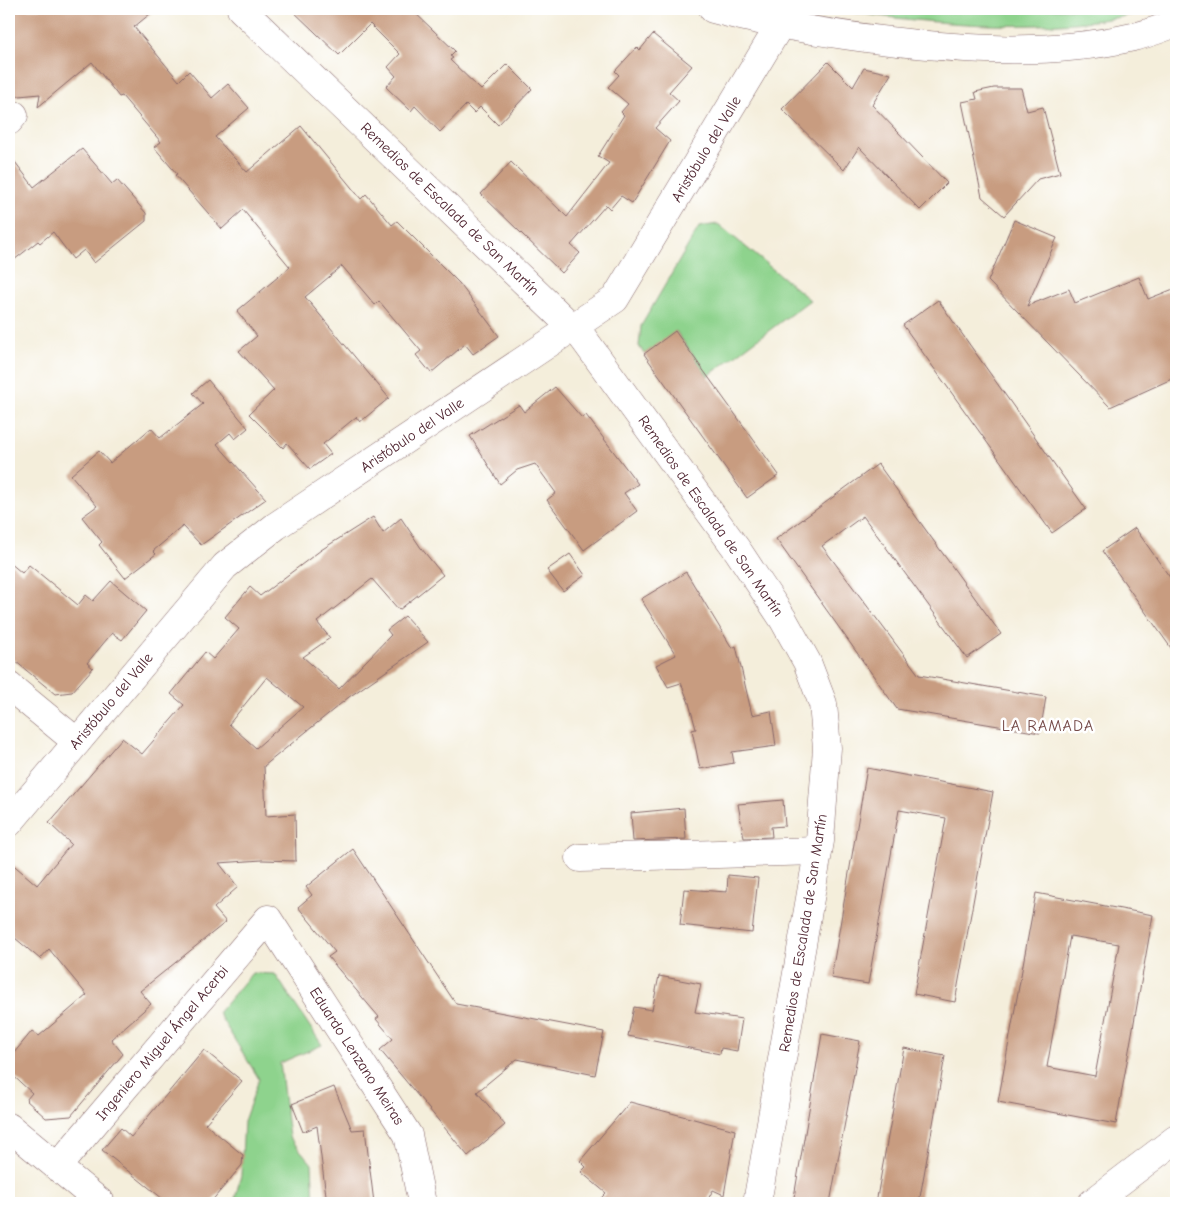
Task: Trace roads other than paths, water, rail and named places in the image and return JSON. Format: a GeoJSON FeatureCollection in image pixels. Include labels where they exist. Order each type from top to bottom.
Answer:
{"type":"FeatureCollection","features":[{"type":"Feature","properties":{"kind":"street","name":"Remedios de Escalada de San Martín"},"geometry":{"type":"LineString","coordinates":[[241,9],[583,338],[738,551],[783,618],[807,662],[823,704],[827,748],[818,851],[757,1203]]}},
{"type":"Feature","properties":{"kind":"street"},"geometry":{"type":"LineString","coordinates":[[714,9],[780,25],[856,37],[929,46],[1005,50],[1070,47],[1104,42],[1134,37],[1176,24]]}},
{"type":"Feature","properties":{"kind":"street","name":"Aristóbulo del Valle"},"geometry":{"type":"LineString","coordinates":[[9,823],[225,566],[276,526],[615,299],[780,25]]}},
{"type":"Feature","properties":{"kind":"street"},"geometry":{"type":"LineString","coordinates":[[9,686],[77,742]]}},
{"type":"Feature","properties":{"kind":"street"},"geometry":{"type":"LineString","coordinates":[[580,858],[818,851]]}},
{"type":"Feature","properties":{"kind":"street","name":"Ingeniero Miguel Ángel Acerbi"},"geometry":{"type":"LineString","coordinates":[[57,1167],[268,919]]}},
{"type":"Feature","properties":{"kind":"street","name":"Eduardo Lenzano Meiras"},"geometry":{"type":"LineString","coordinates":[[268,919],[408,1136],[422,1203]]}},
{"type":"Feature","properties":{"kind":"street"},"geometry":{"type":"LineString","coordinates":[[9,1127],[101,1203]]}},
{"type":"Feature","properties":{"kind":"street"},"geometry":{"type":"LineString","coordinates":[[1092,1203],[1176,1139]]}},
{"type":"Feature","properties":{"kind":"district","name":"LA RAMADA"},"geometry":{"type":"Point","coordinates":[1048,725]}}]}
